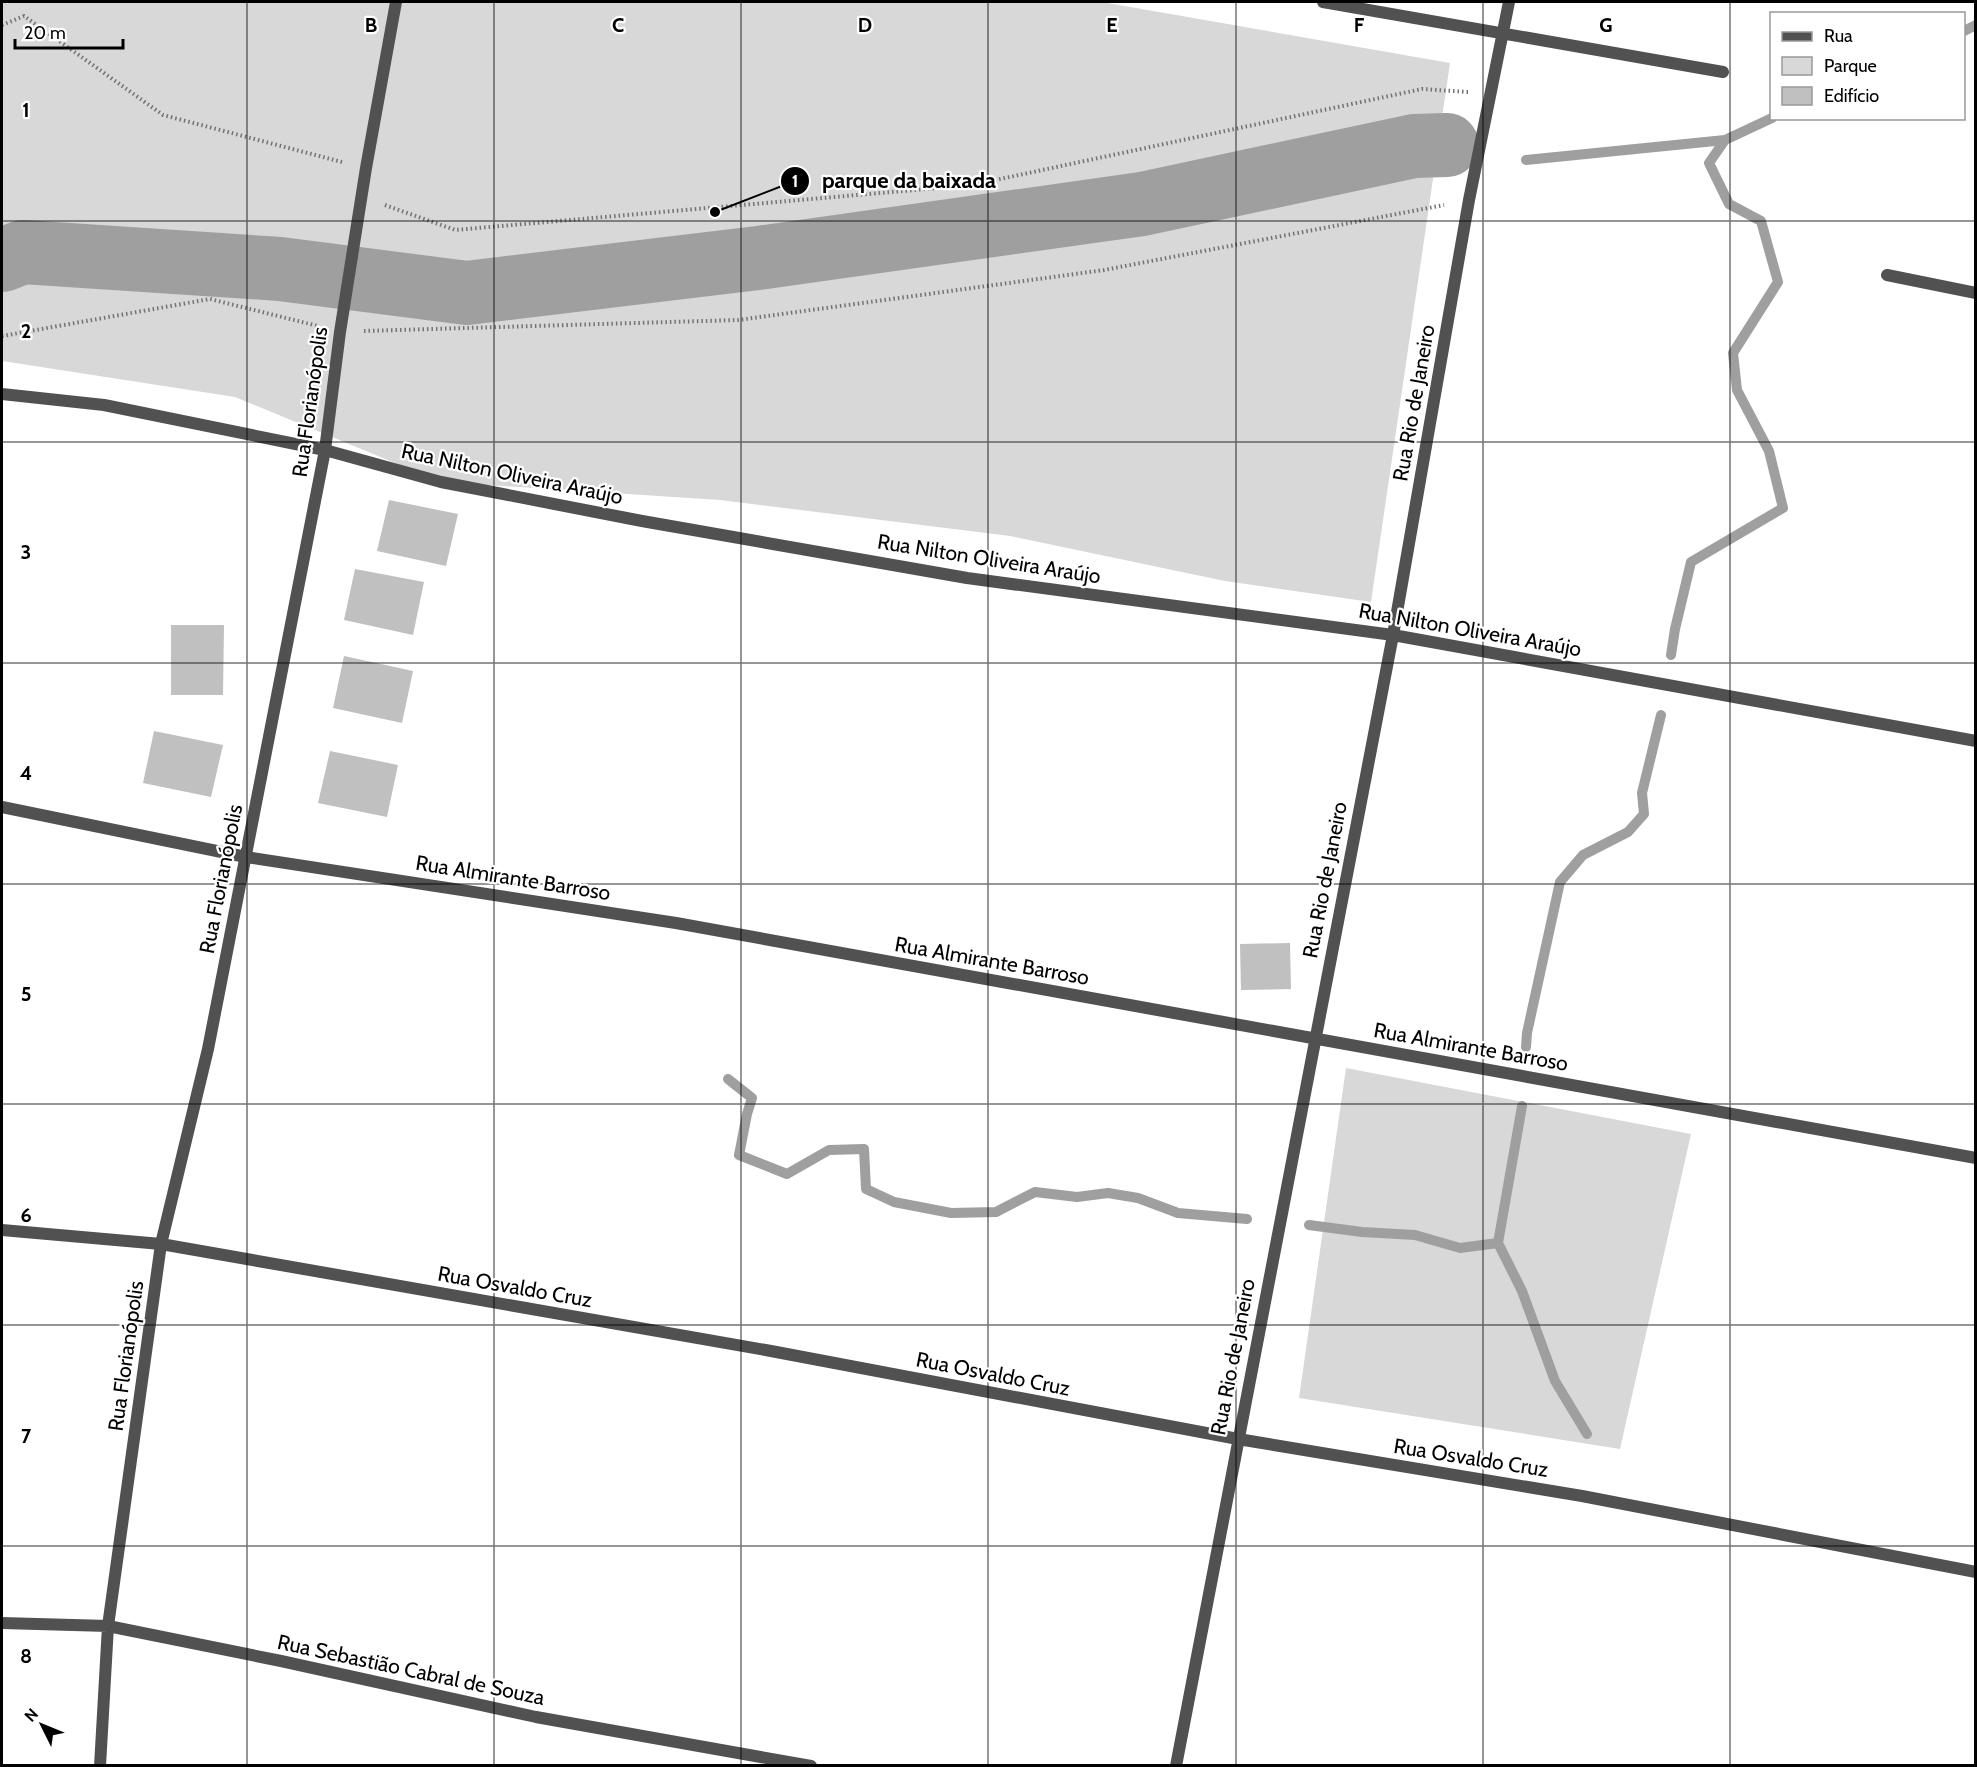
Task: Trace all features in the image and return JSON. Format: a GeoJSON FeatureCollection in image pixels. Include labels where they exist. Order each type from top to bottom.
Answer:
{"type":"FeatureCollection","features":[{"type":"Feature","properties":{"kind":"street","name":"Rua Florianópolis"},"geometry":{"type":"LineString","coordinates":[[100,1766],[108,1626],[161,1244],[208,1048],[325,450],[340,332],[366,168],[396,2]]}},
{"type":"Feature","properties":{"kind":"street"},"geometry":{"type":"LineString","coordinates":[[1323,2],[1724,72]]}},
{"type":"Feature","properties":{"kind":"street","name":"Rua Rio de Janeiro"},"geometry":{"type":"LineString","coordinates":[[1176,1766],[1393,635],[1469,200],[1509,2]]}},
{"type":"Feature","properties":{"kind":"street"},"geometry":{"type":"LineString","coordinates":[[1887,275],[1976,293]]}},
{"type":"Feature","properties":{"kind":"street","name":"Rua Nilton Oliveira Araújo"},"geometry":{"type":"LineString","coordinates":[[2,394],[104,405],[325,450],[452,484],[642,521],[968,578],[1393,635],[1976,741]]}},
{"type":"Feature","properties":{"kind":"street","name":"Rua Almirante Barroso"},"geometry":{"type":"LineString","coordinates":[[2,807],[246,857],[676,923],[1976,1158]]}},
{"type":"Feature","properties":{"kind":"street","name":"Rua Osvaldo Cruz"},"geometry":{"type":"LineString","coordinates":[[2,1230],[161,1244],[783,1354],[1238,1440],[1582,1496],[1976,1572]]}},
{"type":"Feature","properties":{"kind":"street","name":"Rua Sebastião Cabral de Souza"},"geometry":{"type":"LineString","coordinates":[[2,1623],[108,1626],[536,1717],[811,1766]]}},
{"type":"Feature","properties":{"kind":"path"},"geometry":{"type":"LineString","coordinates":[[2,25],[24,16],[163,115],[366,168]]}},
{"type":"Feature","properties":{"kind":"path"},"geometry":{"type":"LineString","coordinates":[[362,197],[455,230],[972,185],[1422,89],[1490,93]]}},
{"type":"Feature","properties":{"kind":"path"},"geometry":{"type":"LineString","coordinates":[[2,336],[210,299],[340,332],[738,320],[1104,270],[1469,200]]}},
{"type":"Feature","properties":{"kind":"green space"},"geometry":{"type":"Polygon","coordinates":[[[2,2],[1102,2],[1450,63],[1371,602],[1225,581],[1010,536],[720,500],[441,482],[235,397],[2,361],[2,2]]]}},
{"type":"Feature","properties":{"kind":"green space"},"geometry":{"type":"Polygon","coordinates":[[[1346,1068],[1691,1134],[1620,1449],[1299,1398],[1346,1068]]]}},
{"type":"Feature","properties":{"kind":"building"},"geometry":{"type":"Polygon","coordinates":[[[389,500],[458,514],[446,566],[377,551],[389,500]]]}},
{"type":"Feature","properties":{"kind":"building"},"geometry":{"type":"Polygon","coordinates":[[[355,569],[424,582],[413,635],[344,620],[355,569]]]}},
{"type":"Feature","properties":{"kind":"building"},"geometry":{"type":"Polygon","coordinates":[[[171,625],[224,625],[223,695],[171,695],[171,625]]]}},
{"type":"Feature","properties":{"kind":"building"},"geometry":{"type":"Polygon","coordinates":[[[344,656],[413,671],[402,723],[333,708],[344,656]]]}},
{"type":"Feature","properties":{"kind":"building"},"geometry":{"type":"Polygon","coordinates":[[[154,731],[223,745],[211,797],[143,783],[154,731]]]}},
{"type":"Feature","properties":{"kind":"building"},"geometry":{"type":"Polygon","coordinates":[[[330,751],[398,765],[387,817],[318,803],[330,751]]]}},
{"type":"Feature","properties":{"kind":"building"},"geometry":{"type":"Polygon","coordinates":[[[1290,943],[1291,989],[1241,990],[1240,944],[1290,943]]]}},
{"type":"Feature","properties":{"kind":"waterway"},"geometry":{"type":"LineString","coordinates":[[1965,30],[1976,25]]}},
{"type":"Feature","properties":{"kind":"waterway"},"geometry":{"type":"LineString","coordinates":[[1526,160],[1725,140],[1770,119]]}},
{"type":"Feature","properties":{"kind":"waterway"},"geometry":{"type":"LineString","coordinates":[[1671,655],[1691,562],[1783,508],[1769,451],[1737,390],[1733,353],[1778,282],[1761,221],[1729,204],[1709,163],[1725,140]]}},
{"type":"Feature","properties":{"kind":"waterway"},"geometry":{"type":"LineString","coordinates":[[2,260],[23,252],[280,269],[467,293],[758,258],[1142,204],[1414,146],[1447,145]]}},
{"type":"Feature","properties":{"kind":"waterway"},"geometry":{"type":"LineString","coordinates":[[1526,1047],[1527,1033],[1560,882],[1583,855],[1628,832],[1644,814],[1642,793],[1661,715]]}},
{"type":"Feature","properties":{"kind":"waterway"},"geometry":{"type":"LineString","coordinates":[[728,1079],[752,1098],[739,1155],[787,1174],[829,1150],[864,1149],[866,1189],[894,1202],[951,1213],[996,1212],[1035,1192],[1077,1197],[1108,1193],[1138,1198],[1178,1213],[1247,1219]]}},
{"type":"Feature","properties":{"kind":"waterway"},"geometry":{"type":"LineString","coordinates":[[1522,1106],[1498,1243],[1522,1291],[1555,1381],[1587,1434]]}},
{"type":"Feature","properties":{"kind":"waterway"},"geometry":{"type":"LineString","coordinates":[[1309,1225],[1362,1232],[1415,1235],[1460,1248],[1498,1243]]}},
{"type":"Feature","properties":{"kind":"place","name":"parque da baixada"},"geometry":{"type":"Point","coordinates":[715,212]}}]}
